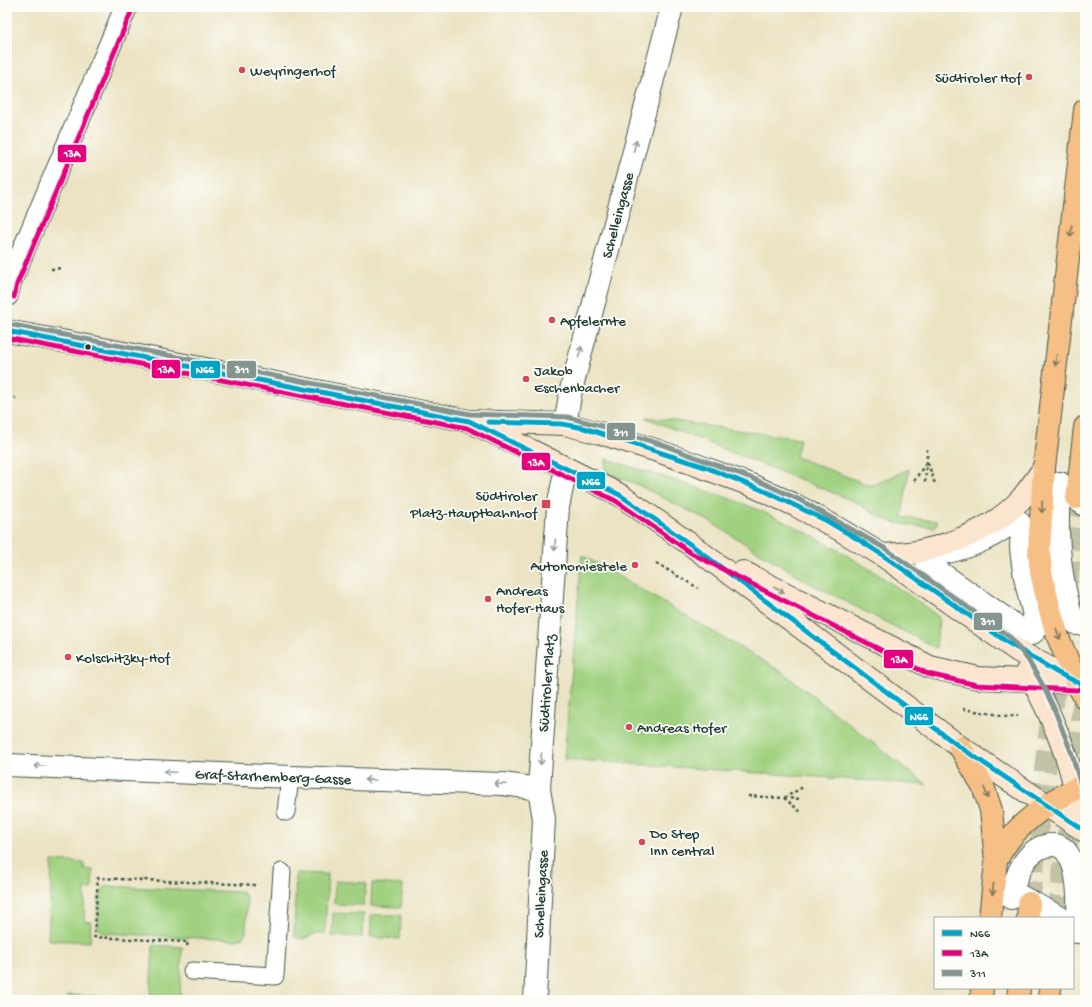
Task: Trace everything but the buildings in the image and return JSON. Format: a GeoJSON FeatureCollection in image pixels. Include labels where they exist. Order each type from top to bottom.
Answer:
{"type":"FeatureCollection","features":[{"type":"Feature","properties":{"kind":"main road"},"geometry":{"type":"LineString","coordinates":[[1083,683],[1058,637],[1040,572],[1039,551],[1044,468],[1085,110]]}},
{"type":"Feature","properties":{"kind":"main road"},"geometry":{"type":"LineString","coordinates":[[7,331],[469,422],[565,424],[658,451],[751,485],[837,528],[882,555],[1006,643],[1053,671],[1083,683]]}},
{"type":"Feature","properties":{"kind":"main road"},"geometry":{"type":"LineString","coordinates":[[469,422],[530,450],[620,495],[694,547],[960,747],[1085,831]]}},
{"type":"Feature","properties":{"kind":"main road"},"geometry":{"type":"LineString","coordinates":[[1081,502],[1085,427]]}},
{"type":"Feature","properties":{"kind":"main road"},"geometry":{"type":"LineString","coordinates":[[882,555],[921,551],[979,532],[1000,517],[1022,498],[1044,468]]}},
{"type":"Feature","properties":{"kind":"main road"},"geometry":{"type":"LineString","coordinates":[[694,547],[930,667],[978,678],[1083,683]]}},
{"type":"Feature","properties":{"kind":"main road"},"geometry":{"type":"LineString","coordinates":[[1006,643],[1016,655],[1032,681],[1050,715],[1080,786],[1085,831]]}},
{"type":"Feature","properties":{"kind":"main road"},"geometry":{"type":"LineString","coordinates":[[960,747],[983,786],[991,810],[996,861],[990,917]]}},
{"type":"Feature","properties":{"kind":"main road"},"geometry":{"type":"LineString","coordinates":[[996,861],[1014,833],[1048,806],[1080,786]]}},
{"type":"Feature","properties":{"kind":"main road"},"geometry":{"type":"LineString","coordinates":[[981,1000],[982,989]]}},
{"type":"Feature","properties":{"kind":"main road"},"geometry":{"type":"LineString","coordinates":[[1018,1000],[1019,989]]}},
{"type":"Feature","properties":{"kind":"main road"},"geometry":{"type":"LineString","coordinates":[[1049,1000],[1050,989]]}},
{"type":"Feature","properties":{"kind":"street"},"geometry":{"type":"LineString","coordinates":[[7,295],[10,282],[126,7]]}},
{"type":"Feature","properties":{"kind":"street","name":"Schelleingasse"},"geometry":{"type":"LineString","coordinates":[[565,424],[570,390],[672,7]]}},
{"type":"Feature","properties":{"kind":"street","name":"Südtiroler Platz"},"geometry":{"type":"LineString","coordinates":[[539,789],[558,506],[566,468]]}},
{"type":"Feature","properties":{"kind":"street"},"geometry":{"type":"LineString","coordinates":[[1081,502],[1063,490],[1060,483],[1058,527],[1062,578],[1073,621],[1077,624],[1081,624],[1085,621]]}},
{"type":"Feature","properties":{"kind":"street"},"geometry":{"type":"LineString","coordinates":[[1014,521],[1020,522],[1021,548],[1025,576],[1036,629],[1031,634],[1026,633],[928,564],[926,559],[928,556],[965,548],[989,538],[1014,521]]}},
{"type":"Feature","properties":{"kind":"street","name":"Graf-Starhemberg-Gasse"},"geometry":{"type":"LineString","coordinates":[[7,765],[503,784],[539,789]]}},
{"type":"Feature","properties":{"kind":"street","name":"Schelleingasse"},"geometry":{"type":"LineString","coordinates":[[535,1000],[544,819],[539,789]]}},
{"type":"Feature","properties":{"kind":"street"},"geometry":{"type":"LineString","coordinates":[[1059,917],[1018,895],[1015,894],[1011,898],[1016,878],[1023,865],[1034,851],[1047,845],[1060,846],[1071,860],[1078,895],[1077,932],[1076,927],[1074,926]]}},
{"type":"Feature","properties":{"kind":"lane"},"geometry":{"type":"LineString","coordinates":[[286,812],[290,777]]}},
{"type":"Feature","properties":{"kind":"lane"},"geometry":{"type":"LineString","coordinates":[[192,971],[275,976],[282,879]]}},
{"type":"Feature","properties":{"kind":"path"},"geometry":{"type":"LineString","coordinates":[[51,269],[62,268]]}},
{"type":"Feature","properties":{"kind":"path"},"geometry":{"type":"LineString","coordinates":[[9,397],[16,398]]}},
{"type":"Feature","properties":{"kind":"path"},"geometry":{"type":"LineString","coordinates":[[925,482],[928,460],[927,446]]}},
{"type":"Feature","properties":{"kind":"path"},"geometry":{"type":"LineString","coordinates":[[914,481],[928,460]]}},
{"type":"Feature","properties":{"kind":"path"},"geometry":{"type":"LineString","coordinates":[[928,460],[935,484]]}},
{"type":"Feature","properties":{"kind":"path"},"geometry":{"type":"LineString","coordinates":[[784,798],[803,787]]}},
{"type":"Feature","properties":{"kind":"path"},"geometry":{"type":"LineString","coordinates":[[748,796],[802,799]]}},
{"type":"Feature","properties":{"kind":"path"},"geometry":{"type":"LineString","coordinates":[[784,798],[801,812]]}},
{"type":"Feature","properties":{"kind":"path"},"geometry":{"type":"LineString","coordinates":[[192,971],[186,971],[188,942],[94,937],[98,878],[282,879]]}},
{"type":"Feature","properties":{"kind":"green space"},"geometry":{"type":"Polygon","coordinates":[[[646,418],[800,439],[796,457],[871,486],[909,469],[902,517],[938,521],[935,527],[912,526],[896,523],[874,514],[856,502],[646,418]]]}},
{"type":"Feature","properties":{"kind":"green space"},"geometry":{"type":"Polygon","coordinates":[[[606,459],[728,498],[784,521],[838,550],[890,582],[939,617],[936,648],[806,581],[705,519],[634,483],[605,473],[606,459]]]}},
{"type":"Feature","properties":{"kind":"green space"},"geometry":{"type":"Polygon","coordinates":[[[582,555],[782,672],[927,785],[564,759],[582,555]]]}},
{"type":"Feature","properties":{"kind":"green space"},"geometry":{"type":"Polygon","coordinates":[[[52,861],[84,863],[84,869],[93,870],[92,889],[85,889],[84,921],[91,922],[90,942],[48,940],[52,861]]]}},
{"type":"Feature","properties":{"kind":"green space"},"geometry":{"type":"Polygon","coordinates":[[[296,873],[328,874],[325,934],[315,934],[303,939],[294,937],[296,873]]]}},
{"type":"Feature","properties":{"kind":"green space"},"geometry":{"type":"Polygon","coordinates":[[[335,881],[366,883],[364,905],[334,904],[335,881]]]}},
{"type":"Feature","properties":{"kind":"green space"},"geometry":{"type":"Polygon","coordinates":[[[372,883],[403,885],[401,907],[371,906],[372,883]]]}},
{"type":"Feature","properties":{"kind":"green space"},"geometry":{"type":"Polygon","coordinates":[[[107,886],[239,892],[244,894],[247,899],[246,932],[243,937],[237,940],[104,933],[100,931],[98,927],[98,904],[103,889],[107,886]]]}},
{"type":"Feature","properties":{"kind":"green space"},"geometry":{"type":"Polygon","coordinates":[[[333,913],[364,914],[362,937],[332,936],[333,913]]]}},
{"type":"Feature","properties":{"kind":"green space"},"geometry":{"type":"Polygon","coordinates":[[[371,915],[401,915],[400,939],[370,937],[371,915]]]}},
{"type":"Feature","properties":{"kind":"green space"},"geometry":{"type":"Polygon","coordinates":[[[153,945],[182,947],[180,1000],[68,1000],[68,995],[150,999],[153,945]]]}},
{"type":"Feature","properties":{"kind":"tunnel"},"geometry":{"type":"LineString","coordinates":[[1067,582],[1077,498]]}},
{"type":"Feature","properties":{"kind":"tunnel"},"geometry":{"type":"LineString","coordinates":[[1029,903],[1058,662]]}},
{"type":"Feature","properties":{"kind":"tunnel"},"geometry":{"type":"LineString","coordinates":[[1058,917],[1085,689]]}},
{"type":"Feature","properties":{"kind":"transit line","name":"13A"},"geometry":{"type":"LineString","coordinates":[[14,297],[17,284],[132,10]]}},
{"type":"Feature","properties":{"kind":"transit line","name":"311"},"geometry":{"type":"LineString","coordinates":[[8,324],[470,414],[567,417],[660,444],[754,479],[800,500],[886,549],[1011,638],[1028,660],[1053,706],[1072,754],[1085,800]]}},
{"type":"Feature","properties":{"kind":"transit line","name":"N66"},"geometry":{"type":"LineString","coordinates":[[7,331],[469,421],[620,495],[694,547],[960,747],[1085,831]]}},
{"type":"Feature","properties":{"kind":"transit line","name":"13A"},"geometry":{"type":"LineString","coordinates":[[7,338],[467,428],[616,501],[691,553],[928,674],[977,685],[1077,690],[1085,687]]}},
{"type":"Feature","properties":{"kind":"transit line","name":"N66"},"geometry":{"type":"LineString","coordinates":[[488,422],[562,424],[584,428],[705,467],[767,492],[827,521],[856,538],[1007,642],[1058,673],[1085,686]]}},
{"type":"Feature","properties":{"kind":"place","name":"Weyringerhof"},"geometry":{"type":"Point","coordinates":[242,70]}},
{"type":"Feature","properties":{"kind":"place","name":"Südtiroler Hof"},"geometry":{"type":"Point","coordinates":[1029,77]}},
{"type":"Feature","properties":{"kind":"place","name":"Apfelernte"},"geometry":{"type":"Point","coordinates":[552,320]}},
{"type":"Feature","properties":{"kind":"place","name":"Jakob Eschenbacher"},"geometry":{"type":"Point","coordinates":[526,379]}},
{"type":"Feature","properties":{"kind":"place","name":"Südtiroler Platz-Hauptbahnhof"},"geometry":{"type":"Point","coordinates":[546,504]}},
{"type":"Feature","properties":{"kind":"place","name":"Autonomiestele"},"geometry":{"type":"Point","coordinates":[635,565]}},
{"type":"Feature","properties":{"kind":"place","name":"Andreas Hofer-Haus"},"geometry":{"type":"Point","coordinates":[488,599]}},
{"type":"Feature","properties":{"kind":"place","name":"Kolschitzky-Hof"},"geometry":{"type":"Point","coordinates":[68,657]}},
{"type":"Feature","properties":{"kind":"place","name":"Andreas Hofer"},"geometry":{"type":"Point","coordinates":[629,727]}},
{"type":"Feature","properties":{"kind":"place","name":"Do Step Inn central"},"geometry":{"type":"Point","coordinates":[642,842]}}]}
